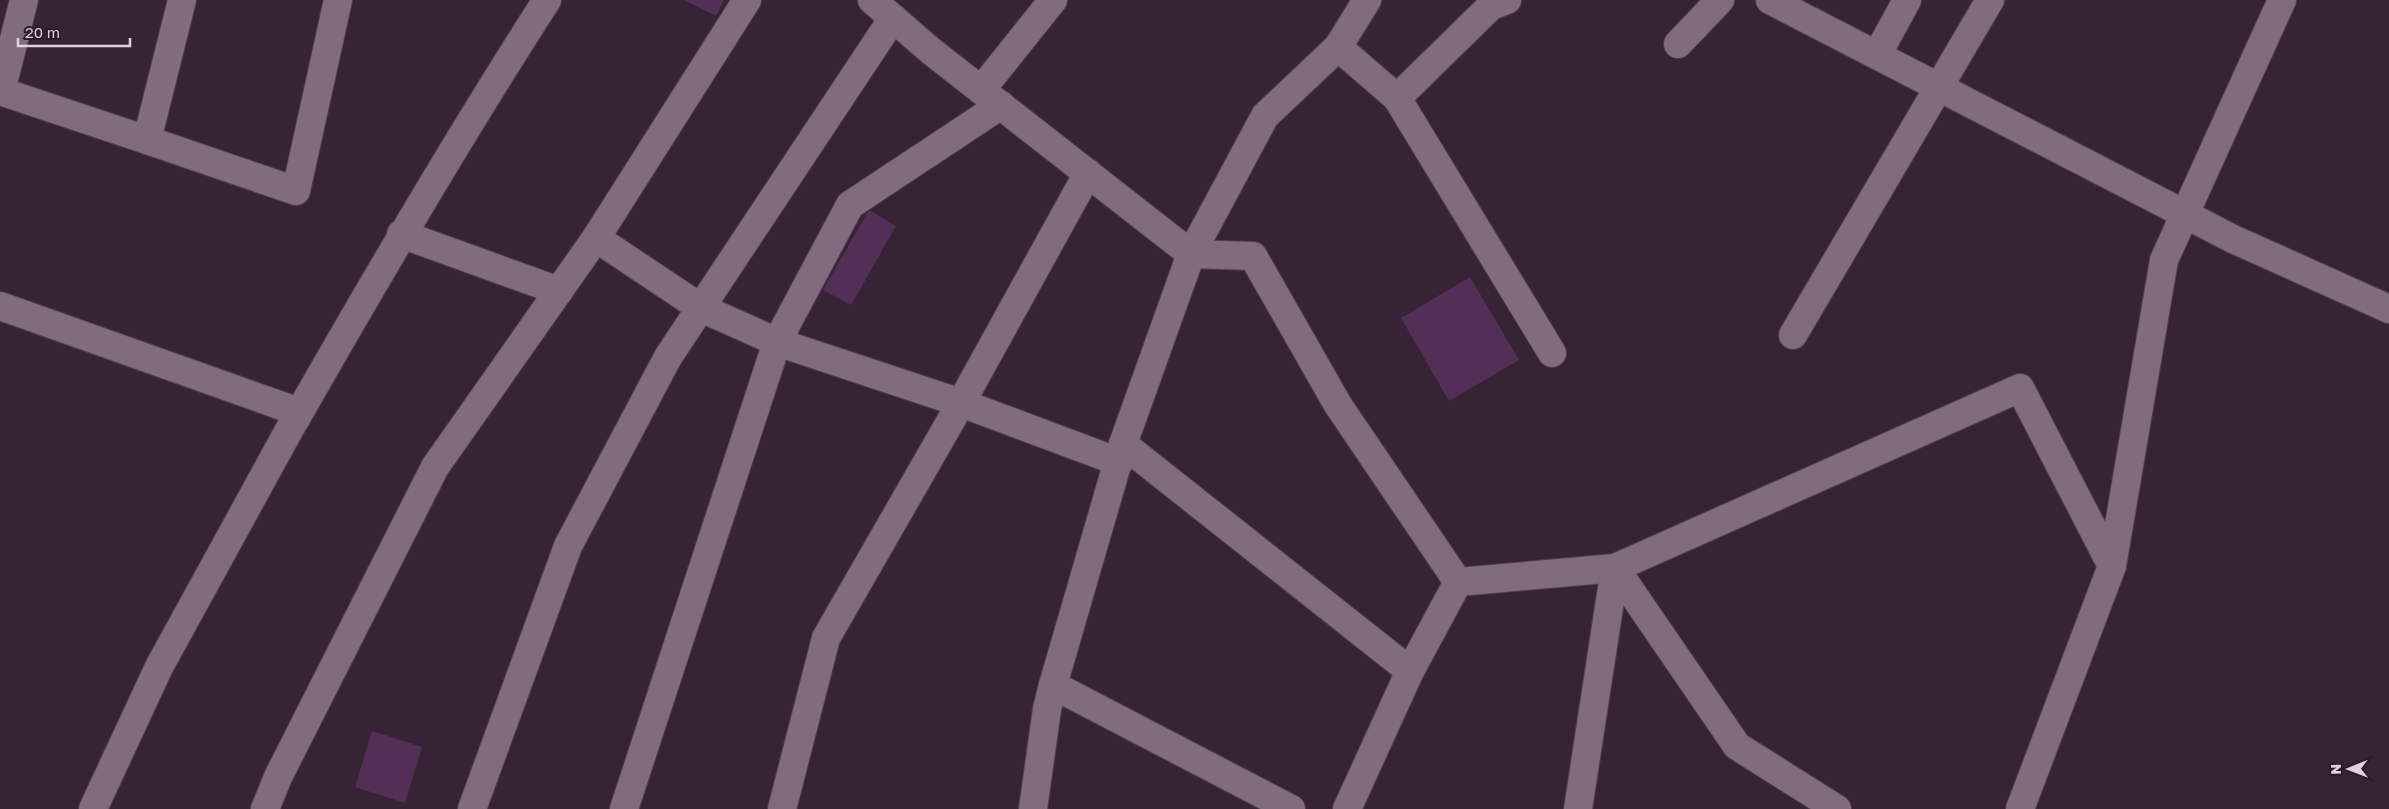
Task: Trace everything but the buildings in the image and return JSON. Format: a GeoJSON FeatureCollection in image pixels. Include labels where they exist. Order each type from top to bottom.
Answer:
{"type":"FeatureCollection","features":[{"type":"Feature","properties":{"kind":"street"},"geometry":{"type":"LineString","coordinates":[[24,0],[0,91],[296,191],[338,0]]}},
{"type":"Feature","properties":{"kind":"street"},"geometry":{"type":"LineString","coordinates":[[147,140],[182,0]]}},
{"type":"Feature","properties":{"kind":"street"},"geometry":{"type":"LineString","coordinates":[[93,809],[159,667],[297,416],[470,120],[547,0]]}},
{"type":"Feature","properties":{"kind":"street"},"geometry":{"type":"LineString","coordinates":[[265,809],[278,777],[435,467],[596,238],[748,0]]}},
{"type":"Feature","properties":{"kind":"street"},"geometry":{"type":"LineString","coordinates":[[872,0],[991,97],[1191,254],[1253,256],[1338,405],[1458,582]]}},
{"type":"Feature","properties":{"kind":"street"},"geometry":{"type":"LineString","coordinates":[[624,809],[777,342],[850,205],[991,97],[1053,0]]}},
{"type":"Feature","properties":{"kind":"street"},"geometry":{"type":"LineString","coordinates":[[1033,809],[1047,709],[1053,685],[1121,453],[1191,254],[1265,116],[1338,47],[1367,0]]}},
{"type":"Feature","properties":{"kind":"street"},"geometry":{"type":"LineString","coordinates":[[1397,98],[1491,6],[1507,0]]}},
{"type":"Feature","properties":{"kind":"street"},"geometry":{"type":"LineString","coordinates":[[1678,44],[1720,0]]}},
{"type":"Feature","properties":{"kind":"street"},"geometry":{"type":"LineString","coordinates":[[1770,0],[2233,239],[2389,309]]}},
{"type":"Feature","properties":{"kind":"street"},"geometry":{"type":"LineString","coordinates":[[1877,55],[1907,0]]}},
{"type":"Feature","properties":{"kind":"street"},"geometry":{"type":"LineString","coordinates":[[1794,335],[1990,0]]}},
{"type":"Feature","properties":{"kind":"street"},"geometry":{"type":"LineString","coordinates":[[2020,809],[2112,566],[2164,260],[2282,0]]}},
{"type":"Feature","properties":{"kind":"street"},"geometry":{"type":"LineString","coordinates":[[472,809],[568,546],[668,357],[893,18]]}},
{"type":"Feature","properties":{"kind":"street"},"geometry":{"type":"LineString","coordinates":[[1338,47],[1397,98],[1552,353]]}},
{"type":"Feature","properties":{"kind":"street"},"geometry":{"type":"LineString","coordinates":[[782,809],[826,638],[961,403],[1088,173]]}},
{"type":"Feature","properties":{"kind":"street"},"geometry":{"type":"LineString","coordinates":[[402,234],[560,291]]}},
{"type":"Feature","properties":{"kind":"street"},"geometry":{"type":"LineString","coordinates":[[596,238],[700,308],[777,342],[961,403],[1121,453],[1410,671]]}},
{"type":"Feature","properties":{"kind":"street"},"geometry":{"type":"LineString","coordinates":[[0,306],[297,416]]}},
{"type":"Feature","properties":{"kind":"street"},"geometry":{"type":"LineString","coordinates":[[1458,582],[1615,568],[2020,388],[2112,566]]}},
{"type":"Feature","properties":{"kind":"street"},"geometry":{"type":"LineString","coordinates":[[1578,809],[1615,568]]}},
{"type":"Feature","properties":{"kind":"street"},"geometry":{"type":"LineString","coordinates":[[1615,568],[1737,746],[1837,809]]}},
{"type":"Feature","properties":{"kind":"street"},"geometry":{"type":"LineString","coordinates":[[1347,809],[1410,671],[1458,582]]}},
{"type":"Feature","properties":{"kind":"street"},"geometry":{"type":"LineString","coordinates":[[1053,685],[1291,809]]}}]}
